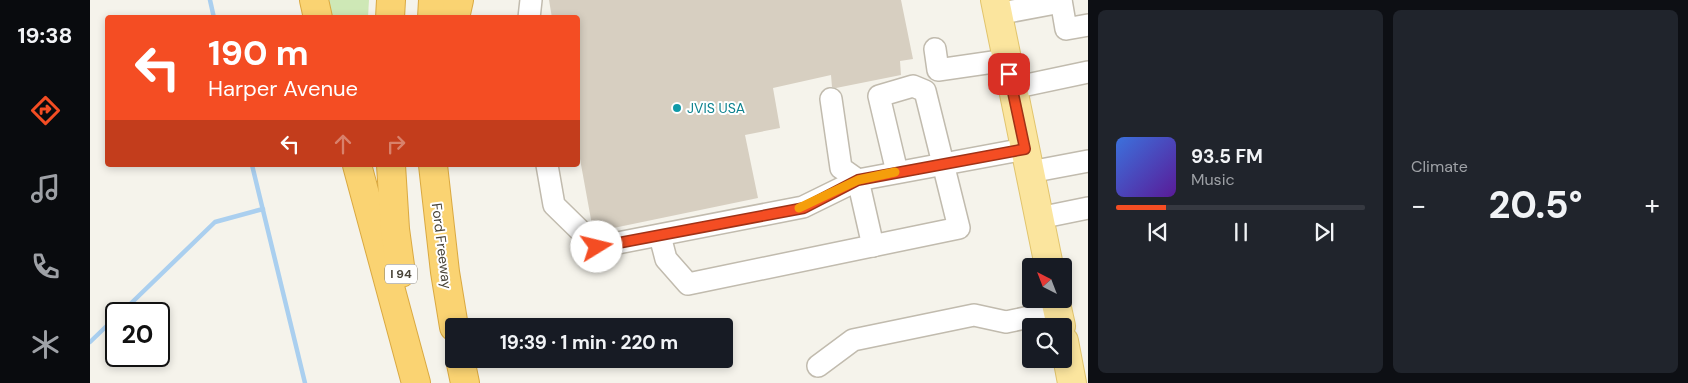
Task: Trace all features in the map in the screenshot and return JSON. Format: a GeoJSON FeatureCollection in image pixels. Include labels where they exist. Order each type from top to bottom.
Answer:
{"type":"FeatureCollection","features":[{"type":"Feature","properties":{"kind":"highway"},"geometry":{"type":"LineString","coordinates":[[314,0],[317,15]]}},
{"type":"Feature","properties":{"kind":"highway"},"geometry":{"type":"LineString","coordinates":[[390,15],[391,0]]}},
{"type":"Feature","properties":{"kind":"highway"},"geometry":{"type":"LineString","coordinates":[[432,15],[433,0]]}},
{"type":"Feature","properties":{"kind":"highway"},"geometry":{"type":"LineString","coordinates":[[456,15],[459,0]]}},
{"type":"Feature","properties":{"kind":"highway"},"geometry":{"type":"LineString","coordinates":[[358,167],[416,383]]}},
{"type":"Feature","properties":{"kind":"highway","name":"I 94"},"geometry":{"type":"LineString","coordinates":[[391,167],[395,229],[416,383]]}},
{"type":"Feature","properties":{"kind":"highway","name":"Ford Freeway"},"geometry":{"type":"LineString","coordinates":[[433,167],[445,272],[453,318]]}},
{"type":"Feature","properties":{"kind":"highway"},"geometry":{"type":"LineString","coordinates":[[462,368],[465,383]]}},
{"type":"Feature","properties":{"kind":"main road"},"geometry":{"type":"LineString","coordinates":[[996,7],[1047,258]]}},
{"type":"Feature","properties":{"kind":"main road"},"geometry":{"type":"LineString","coordinates":[[1069,368],[1072,383]]}},
{"type":"Feature","properties":{"kind":"street"},"geometry":{"type":"LineString","coordinates":[[529,15],[531,0]]}},
{"type":"Feature","properties":{"kind":"street"},"geometry":{"type":"LineString","coordinates":[[996,7],[1061,1],[1066,29],[1088,25]]}},
{"type":"Feature","properties":{"kind":"street"},"geometry":{"type":"LineString","coordinates":[[936,49],[938,70],[1007,60]]}},
{"type":"Feature","properties":{"kind":"street"},"geometry":{"type":"LineString","coordinates":[[1012,88],[1088,72]]}},
{"type":"Feature","properties":{"kind":"street"},"geometry":{"type":"LineString","coordinates":[[660,236],[666,259],[688,284],[959,228],[925,91],[913,86],[879,96],[897,172]]}},
{"type":"Feature","properties":{"kind":"street"},"geometry":{"type":"LineString","coordinates":[[831,100],[841,168],[858,180],[873,246]]}},
{"type":"Feature","properties":{"kind":"street"},"geometry":{"type":"LineString","coordinates":[[547,167],[554,205],[597,247],[804,208],[858,180],[897,172],[944,164],[1088,160]]}},
{"type":"Feature","properties":{"kind":"street"},"geometry":{"type":"LineString","coordinates":[[1039,218],[1088,208]]}},
{"type":"Feature","properties":{"kind":"street"},"geometry":{"type":"LineString","coordinates":[[818,366],[853,340],[974,315],[1006,322],[1058,312]]}},
{"type":"Feature","properties":{"kind":"green space"},"geometry":{"type":"Polygon","coordinates":[[[322,0],[369,0],[368,15],[326,15],[322,0]]]}},
{"type":"Feature","properties":{"kind":"building","name":"JVIS USA"},"geometry":{"type":"Polygon","coordinates":[[[549,0],[901,0],[913,59],[900,61],[901,75],[836,88],[832,87],[831,75],[773,88],[780,128],[745,135],[758,198],[599,231],[592,225],[580,159],[580,15],[552,15],[549,0]]]}},
{"type":"Feature","properties":{"kind":"waterway"},"geometry":{"type":"LineString","coordinates":[[210,0],[213,15]]}},
{"type":"Feature","properties":{"kind":"waterway"},"geometry":{"type":"LineString","coordinates":[[252,167],[305,383]]}},
{"type":"Feature","properties":{"kind":"waterway"},"geometry":{"type":"LineString","coordinates":[[132,302],[215,222],[263,209]]}},
{"type":"Feature","properties":{"kind":"waterway"},"geometry":{"type":"LineString","coordinates":[[90,342],[105,328]]}},
{"type":"Feature","properties":{"kind":"slow traffic"},"geometry":{"type":"LineString","coordinates":[[799,208],[804,208],[858,180],[895,172]]}},
{"type":"Feature","properties":{"kind":"place","name":"JVIS USA"},"geometry":{"type":"Point","coordinates":[677,108]}},
{"type":"Feature","properties":{"kind":"route"},"geometry":{"type":"LineString","coordinates":[[597,247],[804,208],[858,180],[1025,149],[1009,74]]}}]}
